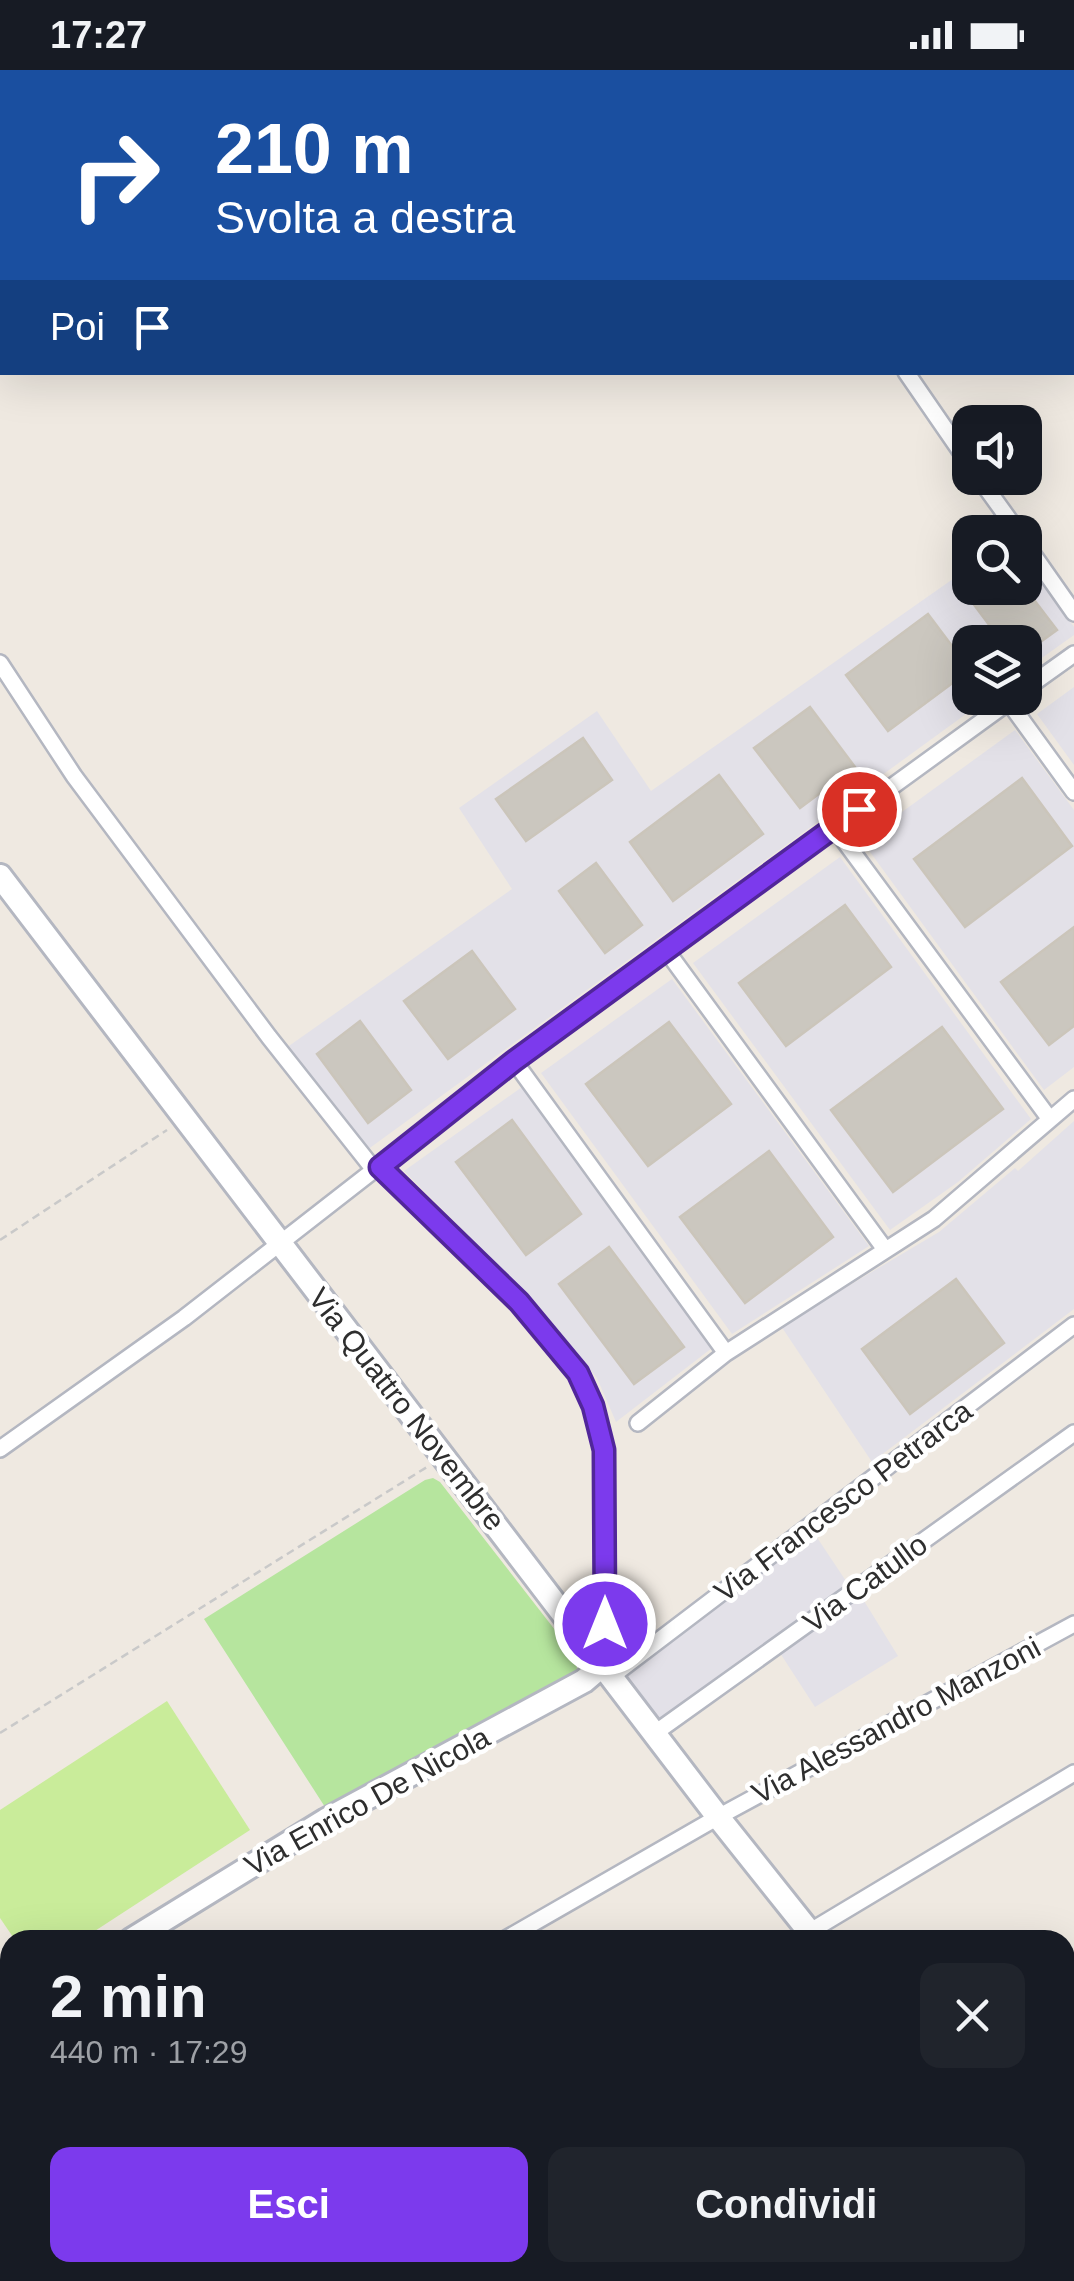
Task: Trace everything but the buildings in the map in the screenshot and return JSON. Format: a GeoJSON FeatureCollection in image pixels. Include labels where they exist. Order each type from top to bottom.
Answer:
{"type":"FeatureCollection","features":[{"type":"Feature","properties":{"kind":"street"},"geometry":{"type":"LineString","coordinates":[[908,375],[952,438]]}},
{"type":"Feature","properties":{"kind":"street"},"geometry":{"type":"LineString","coordinates":[[1042,567],[1074,613]]}},
{"type":"Feature","properties":{"kind":"street"},"geometry":{"type":"LineString","coordinates":[[1042,678],[1074,654]]}},
{"type":"Feature","properties":{"kind":"street"},"geometry":{"type":"LineString","coordinates":[[0,663],[74,776],[269,1037],[377,1169],[505,1289],[578,1373],[593,1406],[604,1450],[608,1670]]}},
{"type":"Feature","properties":{"kind":"street"},"geometry":{"type":"LineString","coordinates":[[0,1449],[184,1318],[514,1061],[990,715]]}},
{"type":"Feature","properties":{"kind":"street"},"geometry":{"type":"LineString","coordinates":[[1021,715],[1074,792]]}},
{"type":"Feature","properties":{"kind":"street"},"geometry":{"type":"LineString","coordinates":[[834,827],[1050,1118]]}},
{"type":"Feature","properties":{"kind":"street","name":"Via Quattro Novembre"},"geometry":{"type":"LineString","coordinates":[[0,876],[808,1930]]}},
{"type":"Feature","properties":{"kind":"street"},"geometry":{"type":"LineString","coordinates":[[666,950],[884,1248]]}},
{"type":"Feature","properties":{"kind":"street"},"geometry":{"type":"LineString","coordinates":[[514,1061],[726,1353]]}},
{"type":"Feature","properties":{"kind":"street"},"geometry":{"type":"LineString","coordinates":[[638,1423],[726,1353],[934,1219],[1074,1099]]}},
{"type":"Feature","properties":{"kind":"street","name":"Via Francesco Petrarca"},"geometry":{"type":"LineString","coordinates":[[608,1670],[1074,1325]]}},
{"type":"Feature","properties":{"kind":"street","name":"Via Catullo"},"geometry":{"type":"LineString","coordinates":[[655,1733],[1074,1433]]}},
{"type":"Feature","properties":{"kind":"street","name":"Via Alessandro Manzoni"},"geometry":{"type":"LineString","coordinates":[[521,1930],[718,1816],[1074,1624]]}},
{"type":"Feature","properties":{"kind":"street","name":"Via Enrico De Nicola"},"geometry":{"type":"LineString","coordinates":[[147,1930],[326,1820],[608,1670]]}},
{"type":"Feature","properties":{"kind":"street"},"geometry":{"type":"LineString","coordinates":[[823,1930],[1074,1773]]}},
{"type":"Feature","properties":{"kind":"path"},"geometry":{"type":"LineString","coordinates":[[0,1240],[185,1118]]}},
{"type":"Feature","properties":{"kind":"path"},"geometry":{"type":"LineString","coordinates":[[0,1734],[444,1458]]}},
{"type":"Feature","properties":{"kind":"shaded area"},"geometry":{"type":"Polygon","coordinates":[[[952,580],[952,605],[1042,605],[1042,583],[1074,627],[1074,635],[1042,658],[1042,625],[952,625],[952,715],[965,715],[367,1150],[286,1048],[512,889],[459,808],[597,711],[651,791],[952,580]]]}},
{"type":"Feature","properties":{"kind":"shaded area"},"geometry":{"type":"Polygon","coordinates":[[[1074,687],[1074,765],[1038,715],[1042,715],[1042,710],[1074,687]]]}},
{"type":"Feature","properties":{"kind":"shaded area"},"geometry":{"type":"Polygon","coordinates":[[[1015,730],[1074,810],[1074,1067],[1044,1090],[862,841],[1015,730]]]}},
{"type":"Feature","properties":{"kind":"shaded area"},"geometry":{"type":"Polygon","coordinates":[[[840,857],[1031,1119],[958,1182],[890,1230],[693,963],[840,857]]]}},
{"type":"Feature","properties":{"kind":"shaded area"},"geometry":{"type":"Polygon","coordinates":[[[672,979],[869,1246],[732,1334],[541,1073],[672,979]]]}},
{"type":"Feature","properties":{"kind":"shaded area"},"geometry":{"type":"Polygon","coordinates":[[[522,1087],[712,1348],[616,1422],[597,1378],[564,1337],[521,1288],[404,1171],[522,1087]]]}},
{"type":"Feature","properties":{"kind":"shaded area"},"geometry":{"type":"Polygon","coordinates":[[[1074,1121],[1074,1309],[872,1462],[781,1326],[939,1232],[1015,1168],[1018,1171],[1074,1121]]]}},
{"type":"Feature","properties":{"kind":"shaded area"},"geometry":{"type":"Polygon","coordinates":[[[814,1533],[850,1587],[861,1596],[898,1656],[815,1707],[780,1653],[663,1735],[622,1677],[814,1533]]]}},
{"type":"Feature","properties":{"kind":"green space"},"geometry":{"type":"Polygon","coordinates":[[[433,1478],[576,1657],[577,1670],[572,1677],[325,1807],[204,1619],[433,1478]]]}},
{"type":"Feature","properties":{"kind":"green space"},"geometry":{"type":"Polygon","coordinates":[[[167,1701],[250,1830],[96,1930],[8,1930],[0,1918],[0,1810],[167,1701]]]}},
{"type":"Feature","properties":{"kind":"route"},"geometry":{"type":"LineString","coordinates":[[605,1624],[604,1450],[593,1406],[578,1373],[519,1302],[380,1167],[514,1061],[859,809]]}}]}
